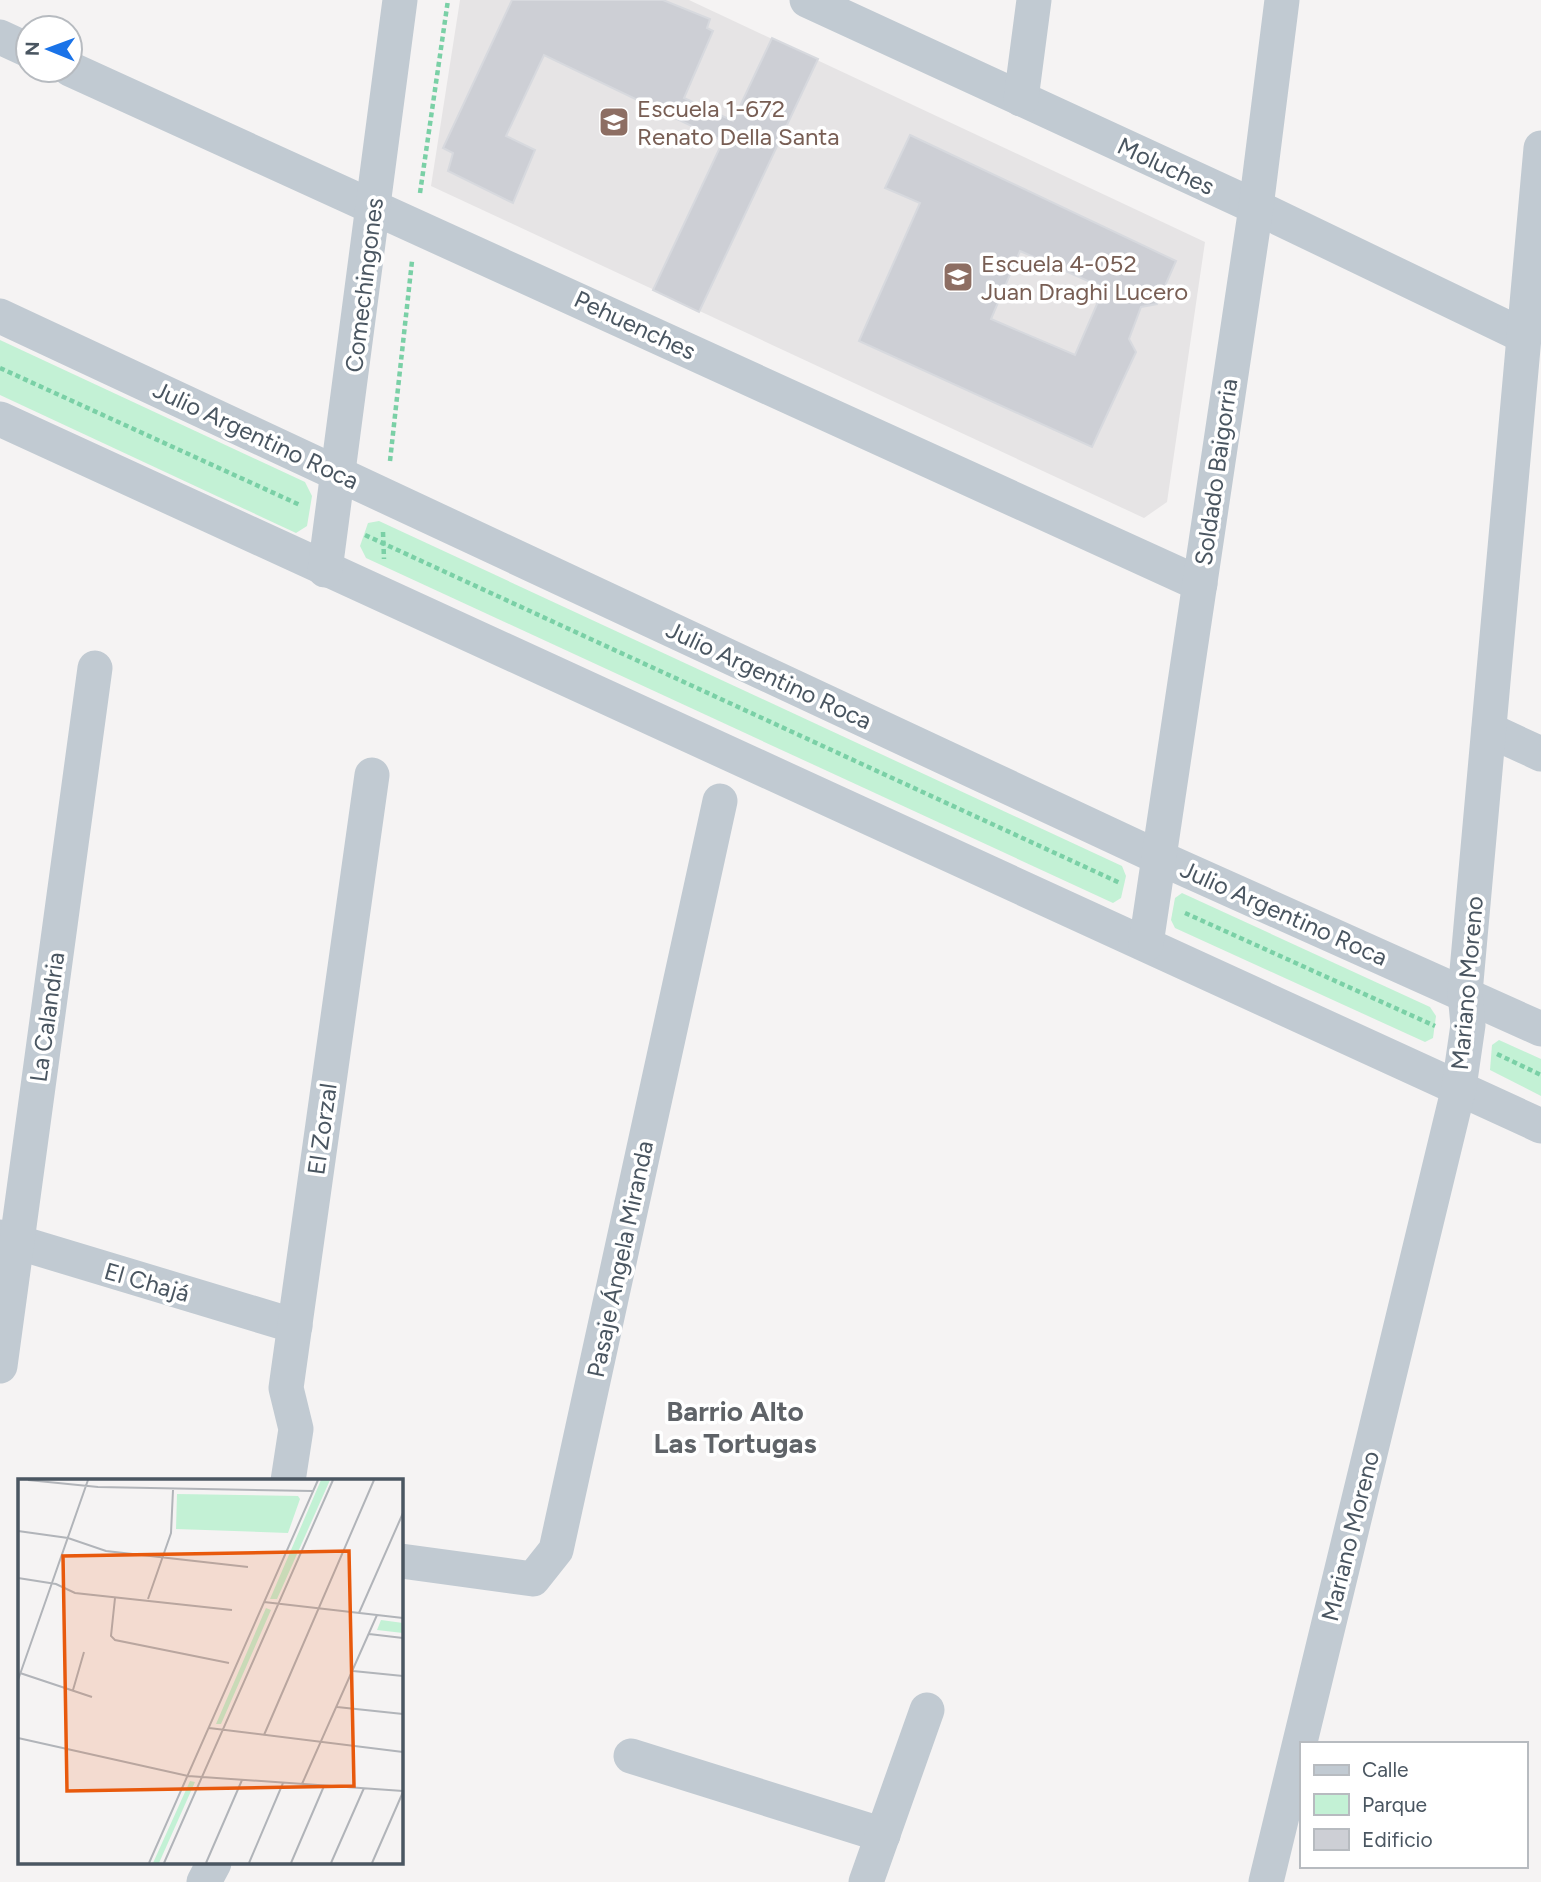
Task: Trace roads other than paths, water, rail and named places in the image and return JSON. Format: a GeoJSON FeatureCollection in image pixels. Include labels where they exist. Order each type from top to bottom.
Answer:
{"type":"FeatureCollection","features":[{"type":"Feature","properties":{"kind":"street","name":"Comechingones"},"geometry":{"type":"LineString","coordinates":[[325,569],[340,474],[400,0]]}},
{"type":"Feature","properties":{"kind":"street","name":"Moluches"},"geometry":{"type":"LineString","coordinates":[[807,0],[1256,207],[1524,336]]}},
{"type":"Feature","properties":{"kind":"street"},"geometry":{"type":"LineString","coordinates":[[1021,99],[1034,0]]}},
{"type":"Feature","properties":{"kind":"street","name":"Soldado Baigorria"},"geometry":{"type":"LineString","coordinates":[[1146,944],[1256,207],[1282,0]]}},
{"type":"Feature","properties":{"kind":"street","name":"Pehuenches"},"geometry":{"type":"LineString","coordinates":[[84,75],[416,224],[1200,584]]}},
{"type":"Feature","properties":{"kind":"street","name":"Mariano Moreno"},"geometry":{"type":"LineString","coordinates":[[1266,1882],[1459,1087],[1468,1025],[1465,993],[1489,730],[1527,467],[1524,336],[1541,148]]}},
{"type":"Feature","properties":{"kind":"street","name":"Julio Argentino Roca"},"geometry":{"type":"LineString","coordinates":[[0,316],[1160,858],[1541,1028]]}},
{"type":"Feature","properties":{"kind":"street"},"geometry":{"type":"LineString","coordinates":[[0,419],[1541,1126]]}},
{"type":"Feature","properties":{"kind":"street","name":"La Calandria"},"geometry":{"type":"LineString","coordinates":[[0,1366],[8,1240],[95,668]]}},
{"type":"Feature","properties":{"kind":"street"},"geometry":{"type":"LineString","coordinates":[[1489,730],[1541,754]]}},
{"type":"Feature","properties":{"kind":"street","name":"El Zorzal"},"geometry":{"type":"LineString","coordinates":[[288,1479],[296,1429],[286,1388],[372,775]]}},
{"type":"Feature","properties":{"kind":"street","name":"Pasaje Ángela Miranda"},"geometry":{"type":"LineString","coordinates":[[402,1561],[533,1579],[556,1550],[720,801]]}},
{"type":"Feature","properties":{"kind":"street","name":"El Chajá"},"geometry":{"type":"LineString","coordinates":[[8,1240],[295,1326]]}},
{"type":"Feature","properties":{"kind":"street"},"geometry":{"type":"LineString","coordinates":[[866,1882],[927,1710]]}},
{"type":"Feature","properties":{"kind":"street"},"geometry":{"type":"LineString","coordinates":[[631,1756],[883,1835]]}},
{"type":"Feature","properties":{"kind":"street"},"geometry":{"type":"LineString","coordinates":[[204,1882],[214,1864]]}},
{"type":"Feature","properties":{"kind":"place","name":"Escuela 1-672 Renato Della Santa"},"geometry":{"type":"Point","coordinates":[614,122]}},
{"type":"Feature","properties":{"kind":"place","name":"Escuela 4-052 Juan Draghi Lucero"},"geometry":{"type":"Point","coordinates":[958,277]}},
{"type":"Feature","properties":{"kind":"district","name":"Barrio Alto Las Tortugas"},"geometry":{"type":"Point","coordinates":[735,1427]}}]}
